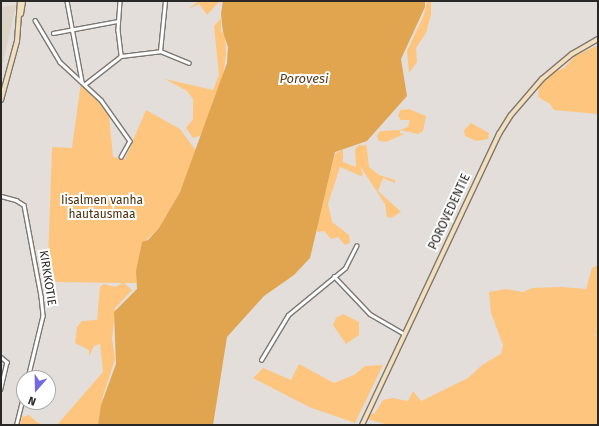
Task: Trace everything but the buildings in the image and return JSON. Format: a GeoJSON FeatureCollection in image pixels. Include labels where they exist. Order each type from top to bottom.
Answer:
{"type":"FeatureCollection","features":[{"type":"Feature","properties":{"kind":"street"},"geometry":{"type":"LineString","coordinates":[[19,24],[20,1]]}},
{"type":"Feature","properties":{"kind":"street"},"geometry":{"type":"LineString","coordinates":[[1,100],[23,1]]}},
{"type":"Feature","properties":{"kind":"street"},"geometry":{"type":"LineString","coordinates":[[67,1],[82,81]]}},
{"type":"Feature","properties":{"kind":"street"},"geometry":{"type":"LineString","coordinates":[[120,1],[118,21],[121,56]]}},
{"type":"Feature","properties":{"kind":"street"},"geometry":{"type":"LineString","coordinates":[[160,51],[165,1]]}},
{"type":"Feature","properties":{"kind":"street"},"geometry":{"type":"LineString","coordinates":[[35,20],[60,62],[101,100],[130,141],[121,157]]}},
{"type":"Feature","properties":{"kind":"street"},"geometry":{"type":"LineString","coordinates":[[53,33],[118,21]]}},
{"type":"Feature","properties":{"kind":"street","name":"POROVEDENTIE"},"geometry":{"type":"LineString","coordinates":[[362,425],[484,163],[511,114],[530,91],[555,67],[598,39]]}},
{"type":"Feature","properties":{"kind":"street"},"geometry":{"type":"LineString","coordinates":[[85,84],[121,56],[160,51],[189,63]]}},
{"type":"Feature","properties":{"kind":"street","name":"KIRKKOTIE"},"geometry":{"type":"LineString","coordinates":[[1,196],[16,200],[24,205],[41,296],[43,316],[30,370]]}},
{"type":"Feature","properties":{"kind":"street"},"geometry":{"type":"LineString","coordinates":[[261,360],[288,315],[334,276],[346,268],[356,246]]}},
{"type":"Feature","properties":{"kind":"street"},"geometry":{"type":"LineString","coordinates":[[334,276],[370,314],[404,334]]}},
{"type":"Feature","properties":{"kind":"street"},"geometry":{"type":"LineString","coordinates":[[1,357],[6,360],[1,388]]}},
{"type":"Feature","properties":{"kind":"street"},"geometry":{"type":"LineString","coordinates":[[16,425],[20,410]]}},
{"type":"Feature","properties":{"kind":"shaded area"},"geometry":{"type":"Polygon","coordinates":[[[16,5],[1,73],[1,7],[16,5]]]}},
{"type":"Feature","properties":{"kind":"green space"},"geometry":{"type":"Polygon","coordinates":[[[199,1],[220,1],[207,15],[199,4],[188,9],[199,1]]]}},
{"type":"Feature","properties":{"kind":"green space"},"geometry":{"type":"Polygon","coordinates":[[[427,1],[431,1],[431,14],[426,33],[416,48],[417,62],[409,73],[407,51],[424,15],[427,1]]]}},
{"type":"Feature","properties":{"kind":"green space"},"geometry":{"type":"Polygon","coordinates":[[[221,18],[221,31],[225,36],[226,53],[223,77],[205,130],[199,136],[193,138],[186,128],[193,119],[193,99],[187,91],[165,79],[213,90],[219,75],[214,26],[221,18]]]}},
{"type":"Feature","properties":{"kind":"green space"},"geometry":{"type":"Polygon","coordinates":[[[598,45],[598,114],[554,110],[550,104],[538,97],[539,86],[551,73],[564,68],[575,56],[598,45]]]}},
{"type":"Feature","properties":{"kind":"green space","name":"Iisalmen vanha hautausmaa"},"geometry":{"type":"Polygon","coordinates":[[[81,82],[99,99],[109,115],[113,157],[125,159],[146,110],[180,129],[196,151],[180,192],[159,228],[141,245],[136,283],[124,283],[132,290],[115,308],[112,339],[115,359],[103,396],[98,425],[57,425],[103,372],[100,344],[94,346],[89,357],[89,350],[75,343],[77,327],[82,321],[97,320],[100,287],[104,284],[115,287],[123,283],[56,282],[48,263],[52,147],[72,148],[81,82]]]}},
{"type":"Feature","properties":{"kind":"green space"},"geometry":{"type":"Polygon","coordinates":[[[409,109],[426,116],[423,131],[418,134],[400,130],[408,127],[410,120],[401,120],[398,116],[400,110],[409,109]]]}},
{"type":"Feature","properties":{"kind":"green space"},"geometry":{"type":"Polygon","coordinates":[[[471,123],[489,133],[488,139],[476,141],[465,136],[464,130],[471,123]]]}},
{"type":"Feature","properties":{"kind":"green space"},"geometry":{"type":"Polygon","coordinates":[[[400,130],[400,133],[404,134],[386,142],[379,141],[377,136],[380,131],[400,130]]]}},
{"type":"Feature","properties":{"kind":"green space"},"geometry":{"type":"Polygon","coordinates":[[[366,143],[369,167],[379,175],[395,180],[395,183],[383,178],[378,191],[401,212],[391,218],[387,217],[385,204],[360,166],[363,175],[361,176],[340,167],[328,204],[332,222],[349,235],[350,243],[345,245],[338,237],[331,239],[324,231],[317,232],[317,227],[335,154],[343,149],[343,162],[356,167],[355,149],[359,145],[365,146],[366,143]]]}},
{"type":"Feature","properties":{"kind":"green space"},"geometry":{"type":"Polygon","coordinates":[[[598,265],[598,336],[591,333],[598,337],[598,425],[389,425],[367,419],[371,410],[371,414],[374,414],[383,400],[392,398],[408,401],[413,391],[421,401],[468,378],[482,365],[501,354],[503,345],[491,313],[489,292],[506,289],[523,292],[532,288],[561,287],[586,289],[592,268],[598,265]]]}},
{"type":"Feature","properties":{"kind":"green space"},"geometry":{"type":"Polygon","coordinates":[[[343,314],[359,322],[359,335],[346,344],[333,325],[336,318],[343,314]]]}},
{"type":"Feature","properties":{"kind":"green space"},"geometry":{"type":"Polygon","coordinates":[[[299,364],[334,383],[354,375],[365,366],[383,365],[355,423],[309,407],[253,378],[263,368],[291,380],[299,364]]]}},
{"type":"Feature","properties":{"kind":"green space"},"geometry":{"type":"Polygon","coordinates":[[[29,415],[43,425],[20,425],[22,417],[29,415]]]}},
{"type":"Feature","properties":{"kind":"water","name":"Porovesi"},"geometry":{"type":"Polygon","coordinates":[[[223,1],[425,1],[425,7],[401,59],[407,96],[367,141],[335,152],[310,258],[294,275],[264,296],[227,337],[213,425],[98,425],[101,405],[116,364],[114,312],[137,289],[136,271],[142,242],[148,240],[159,228],[180,192],[227,63],[228,47],[223,32],[221,14],[223,1]]]}}]}
